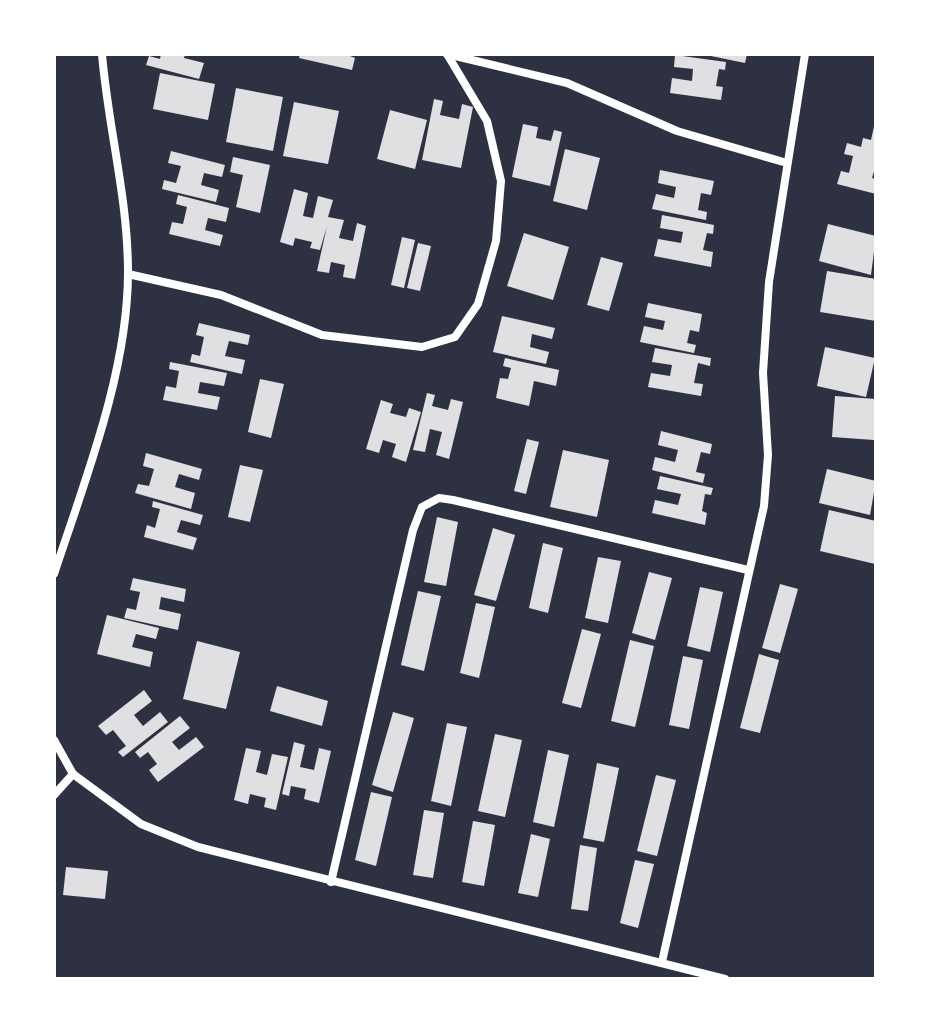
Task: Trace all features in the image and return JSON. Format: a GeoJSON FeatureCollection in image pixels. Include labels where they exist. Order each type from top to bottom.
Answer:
{"type":"FeatureCollection","features":[{"type":"Feature","properties":{"kind":"street"},"geometry":{"type":"LineString","coordinates":[[54,574],[95,447],[122,339],[128,274],[124,201],[102,54]]}},
{"type":"Feature","properties":{"kind":"street"},"geometry":{"type":"LineString","coordinates":[[128,274],[221,295],[322,335],[422,347],[455,337],[478,304],[482,291],[496,241],[501,181],[487,121],[447,54]]}},
{"type":"Feature","properties":{"kind":"street"},"geometry":{"type":"LineString","coordinates":[[447,54],[567,83],[677,131],[787,163]]}},
{"type":"Feature","properties":{"kind":"street"},"geometry":{"type":"LineString","coordinates":[[662,962],[764,506],[768,455],[763,373],[769,282],[805,54]]}},
{"type":"Feature","properties":{"kind":"street"},"geometry":{"type":"LineString","coordinates":[[331,882],[413,530],[422,507],[439,498],[453,500],[748,570]]}},
{"type":"Feature","properties":{"kind":"street"},"geometry":{"type":"LineString","coordinates":[[54,740],[73,774],[141,824],[198,847],[725,979]]}},
{"type":"Feature","properties":{"kind":"street"},"geometry":{"type":"LineString","coordinates":[[54,795],[73,774]]}},
{"type":"Feature","properties":{"kind":"building"},"geometry":{"type":"Polygon","coordinates":[[[161,54],[185,54],[184,58],[204,63],[199,79],[146,65],[149,56],[160,59],[161,54]]]}},
{"type":"Feature","properties":{"kind":"building"},"geometry":{"type":"Polygon","coordinates":[[[300,54],[345,54],[355,58],[352,70],[299,58],[300,54]]]}},
{"type":"Feature","properties":{"kind":"building"},"geometry":{"type":"Polygon","coordinates":[[[701,54],[747,54],[745,63],[701,54]]]}},
{"type":"Feature","properties":{"kind":"building"},"geometry":{"type":"Polygon","coordinates":[[[675,55],[726,62],[725,70],[719,69],[716,86],[723,87],[721,100],[670,93],[672,78],[692,81],[693,69],[674,67],[675,55]]]}},
{"type":"Feature","properties":{"kind":"building"},"geometry":{"type":"Polygon","coordinates":[[[160,73],[215,84],[208,120],[153,109],[160,73]]]}},
{"type":"Feature","properties":{"kind":"building"},"geometry":{"type":"Polygon","coordinates":[[[236,88],[283,97],[273,151],[226,142],[236,88]]]}},
{"type":"Feature","properties":{"kind":"building"},"geometry":{"type":"Polygon","coordinates":[[[434,99],[443,101],[440,115],[459,119],[462,104],[473,107],[461,168],[422,160],[434,99]]]}},
{"type":"Feature","properties":{"kind":"building"},"geometry":{"type":"Polygon","coordinates":[[[294,102],[339,111],[328,164],[283,156],[294,102]]]}},
{"type":"Feature","properties":{"kind":"building"},"geometry":{"type":"Polygon","coordinates":[[[390,110],[427,120],[415,169],[377,159],[390,110]]]}},
{"type":"Feature","properties":{"kind":"building"},"geometry":{"type":"Polygon","coordinates":[[[875,122],[876,165],[872,178],[876,179],[876,194],[837,184],[841,171],[849,173],[853,156],[844,154],[847,143],[861,147],[863,138],[871,140],[875,122]]]}},
{"type":"Feature","properties":{"kind":"building"},"geometry":{"type":"Polygon","coordinates":[[[523,124],[538,127],[536,138],[551,141],[554,130],[562,132],[550,186],[512,177],[523,124]]]}},
{"type":"Feature","properties":{"kind":"building"},"geometry":{"type":"Polygon","coordinates":[[[565,149],[600,158],[587,210],[553,201],[565,149]]]}},
{"type":"Feature","properties":{"kind":"building"},"geometry":{"type":"Polygon","coordinates":[[[171,151],[225,165],[222,177],[204,173],[201,185],[219,190],[216,202],[162,189],[164,180],[176,183],[181,166],[168,163],[171,151]]]}},
{"type":"Feature","properties":{"kind":"building"},"geometry":{"type":"Polygon","coordinates":[[[233,157],[270,165],[260,213],[236,207],[243,175],[230,172],[233,157]]]}},
{"type":"Feature","properties":{"kind":"building"},"geometry":{"type":"Polygon","coordinates":[[[660,170],[714,181],[711,195],[701,193],[698,210],[707,212],[706,220],[652,209],[656,194],[674,198],[676,187],[658,183],[660,170]]]}},
{"type":"Feature","properties":{"kind":"building"},"geometry":{"type":"Polygon","coordinates":[[[294,189],[308,193],[303,216],[313,218],[318,196],[333,200],[328,217],[344,220],[339,238],[353,241],[357,223],[366,226],[355,279],[343,277],[345,265],[331,262],[329,273],[317,271],[327,226],[320,250],[310,248],[312,242],[295,238],[293,246],[280,242],[294,189]]]}},
{"type":"Feature","properties":{"kind":"building"},"geometry":{"type":"Polygon","coordinates":[[[178,195],[229,208],[226,222],[208,218],[205,230],[223,235],[220,246],[169,234],[172,222],[183,224],[187,207],[176,204],[178,195]]]}},
{"type":"Feature","properties":{"kind":"building"},"geometry":{"type":"Polygon","coordinates":[[[662,215],[714,225],[713,234],[707,233],[703,250],[713,252],[711,267],[654,256],[658,239],[681,243],[683,232],[660,228],[662,215]]]}},
{"type":"Feature","properties":{"kind":"building"},"geometry":{"type":"Polygon","coordinates":[[[828,224],[876,236],[871,275],[819,261],[828,224]]]}},
{"type":"Feature","properties":{"kind":"building"},"geometry":{"type":"Polygon","coordinates":[[[524,233],[569,247],[553,300],[507,286],[524,233]]]}},
{"type":"Feature","properties":{"kind":"building"},"geometry":{"type":"Polygon","coordinates":[[[402,237],[415,240],[404,288],[391,285],[402,237]]]}},
{"type":"Feature","properties":{"kind":"building"},"geometry":{"type":"Polygon","coordinates":[[[418,243],[431,246],[420,291],[407,288],[418,243]]]}},
{"type":"Feature","properties":{"kind":"building"},"geometry":{"type":"Polygon","coordinates":[[[601,257],[623,263],[609,311],[587,305],[601,257]]]}},
{"type":"Feature","properties":{"kind":"building"},"geometry":{"type":"Polygon","coordinates":[[[827,271],[876,279],[876,321],[820,312],[827,271]]]}},
{"type":"Feature","properties":{"kind":"building"},"geometry":{"type":"Polygon","coordinates":[[[648,303],[702,314],[699,332],[690,330],[687,343],[696,345],[694,353],[640,342],[644,326],[663,330],[665,321],[645,317],[648,303]]]}},
{"type":"Feature","properties":{"kind":"building"},"geometry":{"type":"Polygon","coordinates":[[[502,316],[555,328],[552,339],[532,334],[530,347],[549,352],[546,364],[493,352],[502,316]]]}},
{"type":"Feature","properties":{"kind":"building"},"geometry":{"type":"Polygon","coordinates":[[[199,323],[250,335],[248,345],[229,341],[225,356],[245,360],[242,374],[190,362],[192,354],[200,356],[204,337],[196,335],[199,323]]]}},
{"type":"Feature","properties":{"kind":"building"},"geometry":{"type":"Polygon","coordinates":[[[825,347],[875,358],[866,397],[817,386],[825,347]]]}},
{"type":"Feature","properties":{"kind":"building"},"geometry":{"type":"Polygon","coordinates":[[[655,348],[711,358],[710,366],[698,363],[694,383],[703,384],[701,396],[648,387],[651,373],[670,376],[672,365],[652,362],[655,348]]]}},
{"type":"Feature","properties":{"kind":"building"},"geometry":{"type":"Polygon","coordinates":[[[505,358],[559,370],[556,386],[534,381],[529,406],[496,398],[500,378],[508,379],[511,368],[503,366],[505,358]]]}},
{"type":"Feature","properties":{"kind":"building"},"geometry":{"type":"Polygon","coordinates":[[[170,362],[227,373],[224,386],[200,382],[198,393],[220,397],[217,410],[163,400],[166,386],[176,388],[179,371],[169,369],[170,362]]]}},
{"type":"Feature","properties":{"kind":"building"},"geometry":{"type":"Polygon","coordinates":[[[260,379],[284,384],[271,438],[248,432],[260,379]]]}},
{"type":"Feature","properties":{"kind":"building"},"geometry":{"type":"Polygon","coordinates":[[[427,393],[435,395],[432,406],[448,410],[451,399],[463,402],[449,459],[436,455],[442,432],[430,429],[425,452],[413,450],[427,393]]]}},
{"type":"Feature","properties":{"kind":"building"},"geometry":{"type":"Polygon","coordinates":[[[835,396],[876,399],[874,440],[832,437],[835,396]]]}},
{"type":"Feature","properties":{"kind":"building"},"geometry":{"type":"Polygon","coordinates":[[[381,400],[393,404],[390,413],[406,417],[409,408],[421,412],[406,462],[392,457],[396,444],[383,440],[379,453],[366,449],[381,400]]]}},
{"type":"Feature","properties":{"kind":"building"},"geometry":{"type":"Polygon","coordinates":[[[661,431],[712,444],[710,454],[701,452],[696,472],[705,474],[703,483],[652,470],[655,457],[675,462],[678,450],[658,445],[661,431]]]}},
{"type":"Feature","properties":{"kind":"building"},"geometry":{"type":"Polygon","coordinates":[[[527,439],[539,442],[526,494],[514,491],[527,439]]]}},
{"type":"Feature","properties":{"kind":"building"},"geometry":{"type":"Polygon","coordinates":[[[563,450],[609,460],[597,517],[550,507],[563,450]]]}},
{"type":"Feature","properties":{"kind":"building"},"geometry":{"type":"Polygon","coordinates":[[[146,453],[202,469],[199,480],[179,474],[175,487],[195,493],[191,509],[135,493],[138,484],[149,486],[154,469],[143,466],[146,453]]]}},
{"type":"Feature","properties":{"kind":"building"},"geometry":{"type":"Polygon","coordinates":[[[240,465],[263,470],[250,522],[228,517],[240,465]]]}},
{"type":"Feature","properties":{"kind":"building"},"geometry":{"type":"Polygon","coordinates":[[[827,469],[876,481],[870,515],[819,503],[827,469]]]}},
{"type":"Feature","properties":{"kind":"building"},"geometry":{"type":"Polygon","coordinates":[[[660,476],[713,488],[711,495],[705,494],[702,511],[707,513],[705,525],[652,513],[655,500],[678,505],[681,494],[657,489],[660,476]]]}},
{"type":"Feature","properties":{"kind":"building"},"geometry":{"type":"Polygon","coordinates":[[[153,501],[203,515],[200,525],[181,520],[177,532],[197,538],[193,550],[144,537],[147,525],[155,528],[160,509],[152,507],[153,501]]]}},
{"type":"Feature","properties":{"kind":"building"},"geometry":{"type":"Polygon","coordinates":[[[829,510],[876,521],[875,564],[820,551],[829,510]]]}},
{"type":"Feature","properties":{"kind":"building"},"geometry":{"type":"Polygon","coordinates":[[[437,517],[458,522],[446,586],[424,582],[437,517]]]}},
{"type":"Feature","properties":{"kind":"building"},"geometry":{"type":"Polygon","coordinates":[[[493,528],[515,535],[496,601],[474,595],[493,528]]]}},
{"type":"Feature","properties":{"kind":"building"},"geometry":{"type":"Polygon","coordinates":[[[543,543],[563,548],[548,613],[529,608],[543,543]]]}},
{"type":"Feature","properties":{"kind":"building"},"geometry":{"type":"Polygon","coordinates":[[[598,557],[621,561],[608,623],[585,618],[598,557]]]}},
{"type":"Feature","properties":{"kind":"building"},"geometry":{"type":"Polygon","coordinates":[[[649,572],[672,578],[655,640],[632,633],[649,572]]]}},
{"type":"Feature","properties":{"kind":"building"},"geometry":{"type":"Polygon","coordinates":[[[133,578],[186,589],[184,602],[161,597],[159,609],[181,614],[178,630],[124,618],[127,608],[136,610],[140,592],[130,590],[133,578]]]}},
{"type":"Feature","properties":{"kind":"building"},"geometry":{"type":"Polygon","coordinates":[[[780,584],[798,589],[780,653],[762,648],[780,584]]]}},
{"type":"Feature","properties":{"kind":"building"},"geometry":{"type":"Polygon","coordinates":[[[700,587],[723,592],[710,652],[687,646],[700,587]]]}},
{"type":"Feature","properties":{"kind":"building"},"geometry":{"type":"Polygon","coordinates":[[[418,591],[441,596],[424,671],[401,665],[418,591]]]}},
{"type":"Feature","properties":{"kind":"building"},"geometry":{"type":"Polygon","coordinates":[[[476,603],[495,607],[479,678],[460,673],[476,603]]]}},
{"type":"Feature","properties":{"kind":"building"},"geometry":{"type":"Polygon","coordinates":[[[107,615],[159,628],[156,639],[136,634],[132,647],[153,652],[150,667],[97,654],[107,615]]]}},
{"type":"Feature","properties":{"kind":"building"},"geometry":{"type":"Polygon","coordinates":[[[582,629],[601,634],[581,708],[562,703],[582,629]]]}},
{"type":"Feature","properties":{"kind":"building"},"geometry":{"type":"Polygon","coordinates":[[[630,640],[654,646],[635,727],[611,721],[630,640]]]}},
{"type":"Feature","properties":{"kind":"building"},"geometry":{"type":"Polygon","coordinates":[[[197,641],[240,652],[226,709],[183,699],[197,641]]]}},
{"type":"Feature","properties":{"kind":"building"},"geometry":{"type":"Polygon","coordinates":[[[759,654],[779,660],[760,733],[740,728],[759,654]]]}},
{"type":"Feature","properties":{"kind":"building"},"geometry":{"type":"Polygon","coordinates":[[[683,656],[703,660],[689,729],[669,725],[683,656]]]}},
{"type":"Feature","properties":{"kind":"building"},"geometry":{"type":"Polygon","coordinates":[[[277,686],[328,701],[322,726],[270,711],[277,686]]]}},
{"type":"Feature","properties":{"kind":"building"},"geometry":{"type":"Polygon","coordinates":[[[144,690],[152,701],[134,715],[143,726],[160,712],[168,722],[123,757],[118,752],[126,746],[113,730],[106,735],[98,726],[144,690]]]}},
{"type":"Feature","properties":{"kind":"building"},"geometry":{"type":"Polygon","coordinates":[[[393,712],[414,718],[393,792],[372,785],[393,712]]]}},
{"type":"Feature","properties":{"kind":"building"},"geometry":{"type":"Polygon","coordinates":[[[180,716],[190,728],[172,742],[179,750],[196,737],[204,747],[158,782],[149,770],[157,764],[148,752],[140,758],[135,752],[180,716]]]}},
{"type":"Feature","properties":{"kind":"building"},"geometry":{"type":"Polygon","coordinates":[[[447,723],[467,727],[451,806],[431,801],[447,723]]]}},
{"type":"Feature","properties":{"kind":"building"},"geometry":{"type":"Polygon","coordinates":[[[495,734],[522,740],[505,817],[478,811],[495,734]]]}},
{"type":"Feature","properties":{"kind":"building"},"geometry":{"type":"Polygon","coordinates":[[[294,742],[305,745],[300,767],[314,770],[319,748],[331,751],[319,803],[304,799],[306,789],[291,786],[289,796],[282,794],[294,742]]]}},
{"type":"Feature","properties":{"kind":"building"},"geometry":{"type":"Polygon","coordinates":[[[246,748],[261,751],[256,772],[267,775],[272,754],[288,757],[276,810],[264,807],[266,798],[250,794],[248,804],[234,800],[246,748]]]}},
{"type":"Feature","properties":{"kind":"building"},"geometry":{"type":"Polygon","coordinates":[[[548,750],[569,755],[554,827],[533,822],[548,750]]]}},
{"type":"Feature","properties":{"kind":"building"},"geometry":{"type":"Polygon","coordinates":[[[597,763],[619,768],[604,842],[583,838],[597,763]]]}},
{"type":"Feature","properties":{"kind":"building"},"geometry":{"type":"Polygon","coordinates":[[[656,775],[676,780],[657,856],[637,851],[656,775]]]}},
{"type":"Feature","properties":{"kind":"building"},"geometry":{"type":"Polygon","coordinates":[[[371,792],[392,797],[376,866],[355,860],[371,792]]]}},
{"type":"Feature","properties":{"kind":"building"},"geometry":{"type":"Polygon","coordinates":[[[424,810],[444,813],[433,878],[413,875],[424,810]]]}},
{"type":"Feature","properties":{"kind":"building"},"geometry":{"type":"Polygon","coordinates":[[[473,821],[495,825],[484,886],[462,882],[473,821]]]}},
{"type":"Feature","properties":{"kind":"building"},"geometry":{"type":"Polygon","coordinates":[[[531,834],[550,839],[538,897],[518,893],[531,834]]]}},
{"type":"Feature","properties":{"kind":"building"},"geometry":{"type":"Polygon","coordinates":[[[580,845],[597,848],[588,911],[571,909],[580,845]]]}},
{"type":"Feature","properties":{"kind":"building"},"geometry":{"type":"Polygon","coordinates":[[[635,860],[654,864],[638,928],[620,923],[635,860]]]}},
{"type":"Feature","properties":{"kind":"building"},"geometry":{"type":"Polygon","coordinates":[[[66,867],[108,871],[105,899],[63,895],[66,867]]]}}]}
